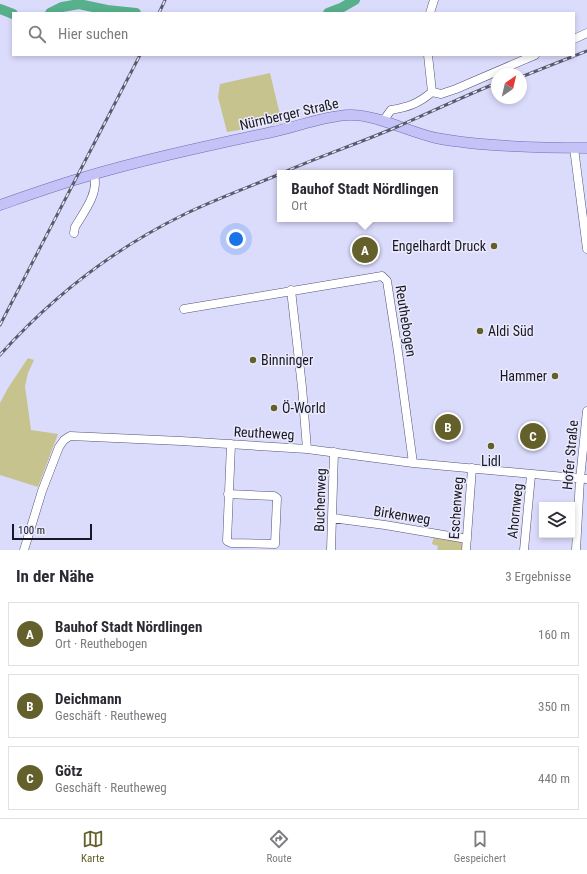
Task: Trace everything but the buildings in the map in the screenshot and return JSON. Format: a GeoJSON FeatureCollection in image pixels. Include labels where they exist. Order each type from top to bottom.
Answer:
{"type":"FeatureCollection","features":[{"type":"Feature","properties":{"kind":"main road","name":"Nürnberger Straße"},"geometry":{"type":"LineString","coordinates":[[0,205],[94,175],[170,155],[287,129],[336,116],[360,115],[383,121],[415,133],[455,141],[507,146],[587,148]]}},
{"type":"Feature","properties":{"kind":"street"},"geometry":{"type":"LineString","coordinates":[[430,12],[434,0]]}},
{"type":"Feature","properties":{"kind":"street"},"geometry":{"type":"LineString","coordinates":[[575,39],[587,33]]}},
{"type":"Feature","properties":{"kind":"street"},"geometry":{"type":"LineString","coordinates":[[428,56],[432,92]]}},
{"type":"Feature","properties":{"kind":"street"},"geometry":{"type":"LineString","coordinates":[[432,92],[441,94],[456,89],[533,56]]}},
{"type":"Feature","properties":{"kind":"street"},"geometry":{"type":"LineString","coordinates":[[383,121],[391,110],[422,101],[432,92]]}},
{"type":"Feature","properties":{"kind":"street"},"geometry":{"type":"LineString","coordinates":[[574,148],[587,250]]}},
{"type":"Feature","properties":{"kind":"street"},"geometry":{"type":"LineString","coordinates":[[74,233],[96,187],[94,175]]}},
{"type":"Feature","properties":{"kind":"street","name":"Reuthebogen"},"geometry":{"type":"LineString","coordinates":[[184,309],[290,290],[382,276],[387,281],[413,463]]}},
{"type":"Feature","properties":{"kind":"street"},"geometry":{"type":"LineString","coordinates":[[290,290],[302,387],[307,448]]}},
{"type":"Feature","properties":{"kind":"street","name":"Hofer Straße"},"geometry":{"type":"LineString","coordinates":[[576,550],[584,479],[587,411]]}},
{"type":"Feature","properties":{"kind":"street","name":"Reutheweg"},"geometry":{"type":"LineString","coordinates":[[24,550],[42,491],[57,454],[64,440],[68,437],[181,440],[307,448],[413,463],[584,479]]}},
{"type":"Feature","properties":{"kind":"street"},"geometry":{"type":"LineString","coordinates":[[228,494],[274,496],[277,498],[275,544],[231,543],[227,541],[228,494],[231,444]]}},
{"type":"Feature","properties":{"kind":"street","name":"Buchenweg"},"geometry":{"type":"LineString","coordinates":[[331,550],[334,452]]}},
{"type":"Feature","properties":{"kind":"street","name":"Eschenweg"},"geometry":{"type":"LineString","coordinates":[[466,550],[472,468]]}},
{"type":"Feature","properties":{"kind":"street","name":"Ahornweg"},"geometry":{"type":"LineString","coordinates":[[524,550],[531,475]]}},
{"type":"Feature","properties":{"kind":"street","name":"Birkenweg"},"geometry":{"type":"LineString","coordinates":[[332,518],[398,527],[467,539]]}},
{"type":"Feature","properties":{"kind":"shaded area"},"geometry":{"type":"Polygon","coordinates":[[[270,73],[282,123],[227,132],[218,97],[220,84],[270,73]]]}},
{"type":"Feature","properties":{"kind":"shaded area"},"geometry":{"type":"Polygon","coordinates":[[[28,358],[34,360],[28,373],[25,386],[31,430],[58,434],[38,487],[0,475],[0,403],[28,358]]]}},
{"type":"Feature","properties":{"kind":"shaded area"},"geometry":{"type":"Polygon","coordinates":[[[434,536],[460,541],[463,544],[463,550],[437,550],[438,546],[432,544],[434,536]]]}},
{"type":"Feature","properties":{"kind":"waterway"},"geometry":{"type":"LineString","coordinates":[[331,12],[355,0]]}},
{"type":"Feature","properties":{"kind":"waterway"},"geometry":{"type":"LineString","coordinates":[[52,12],[62,7],[79,4],[107,10],[126,12]]}},
{"type":"Feature","properties":{"kind":"waterway"},"geometry":{"type":"LineString","coordinates":[[0,9],[12,14]]}},
{"type":"Feature","properties":{"kind":"railway"},"geometry":{"type":"LineString","coordinates":[[159,12],[165,0]]}},
{"type":"Feature","properties":{"kind":"railway"},"geometry":{"type":"LineString","coordinates":[[575,56],[587,51]]}},
{"type":"Feature","properties":{"kind":"railway"},"geometry":{"type":"LineString","coordinates":[[0,325],[139,56]]}},
{"type":"Feature","properties":{"kind":"railway"},"geometry":{"type":"LineString","coordinates":[[527,75],[574,56]]}},
{"type":"Feature","properties":{"kind":"railway"},"geometry":{"type":"LineString","coordinates":[[289,170],[384,132],[491,85]]}},
{"type":"Feature","properties":{"kind":"railway"},"geometry":{"type":"LineString","coordinates":[[0,355],[41,313],[109,258],[159,227],[185,214],[277,175]]}},
{"type":"Feature","properties":{"kind":"place","name":"Engelhardt Druck"},"geometry":{"type":"Point","coordinates":[494,246]}},
{"type":"Feature","properties":{"kind":"place","name":"Bauhof Stadt Nördlingen"},"geometry":{"type":"Point","coordinates":[365,250]}},
{"type":"Feature","properties":{"kind":"place","name":"Aldi Süd"},"geometry":{"type":"Point","coordinates":[480,331]}},
{"type":"Feature","properties":{"kind":"place","name":"Binninger"},"geometry":{"type":"Point","coordinates":[253,360]}},
{"type":"Feature","properties":{"kind":"place","name":"Hammer"},"geometry":{"type":"Point","coordinates":[555,376]}},
{"type":"Feature","properties":{"kind":"place","name":"Ö-World"},"geometry":{"type":"Point","coordinates":[274,408]}},
{"type":"Feature","properties":{"kind":"place","name":"Deichmann"},"geometry":{"type":"Point","coordinates":[448,427]}},
{"type":"Feature","properties":{"kind":"place","name":"Götz"},"geometry":{"type":"Point","coordinates":[533,436]}},
{"type":"Feature","properties":{"kind":"place","name":"Lidl"},"geometry":{"type":"Point","coordinates":[491,446]}}]}
